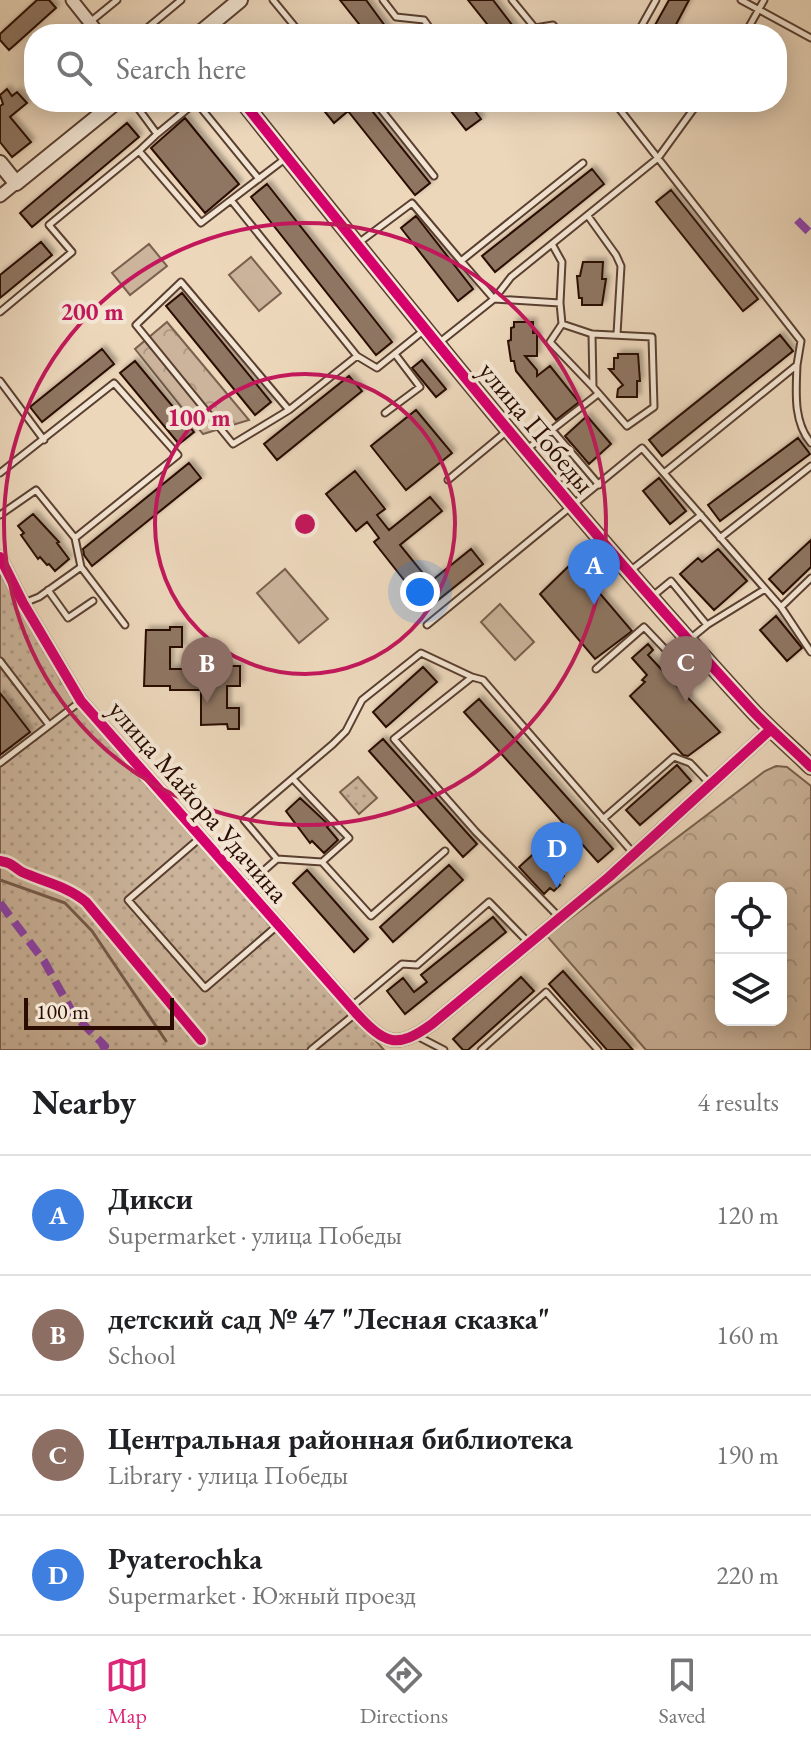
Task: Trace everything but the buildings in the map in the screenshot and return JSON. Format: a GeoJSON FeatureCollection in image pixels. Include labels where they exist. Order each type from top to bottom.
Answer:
{"type":"FeatureCollection","features":[{"type":"Feature","properties":{"kind":"street"},"geometry":{"type":"LineString","coordinates":[[72,0],[89,22]]}},
{"type":"Feature","properties":{"kind":"street"},"geometry":{"type":"LineString","coordinates":[[211,24],[240,0]]}},
{"type":"Feature","properties":{"kind":"street"},"geometry":{"type":"LineString","coordinates":[[0,196],[104,112]]}},
{"type":"Feature","properties":{"kind":"street","name":"улица Победы"},"geometry":{"type":"LineString","coordinates":[[251,112],[436,345],[573,507],[770,730],[810,763]]}},
{"type":"Feature","properties":{"kind":"street"},"geometry":{"type":"LineString","coordinates":[[0,163],[16,183]]}},
{"type":"Feature","properties":{"kind":"street","name":"улица Майора Удачина"},"geometry":{"type":"LineString","coordinates":[[0,557],[23,603],[81,701],[277,926],[381,1038],[401,1042],[416,1036]]}},
{"type":"Feature","properties":{"kind":"street"},"geometry":{"type":"LineString","coordinates":[[416,1036],[560,918],[770,730]]}},
{"type":"Feature","properties":{"kind":"lane"},"geometry":{"type":"LineString","coordinates":[[89,22],[117,0]]}},
{"type":"Feature","properties":{"kind":"lane"},"geometry":{"type":"LineString","coordinates":[[152,24],[181,0]]}},
{"type":"Feature","properties":{"kind":"lane"},"geometry":{"type":"LineString","coordinates":[[273,0],[293,24]]}},
{"type":"Feature","properties":{"kind":"lane"},"geometry":{"type":"LineString","coordinates":[[383,0],[396,17],[424,20],[427,24]]}},
{"type":"Feature","properties":{"kind":"lane"},"geometry":{"type":"LineString","coordinates":[[512,0],[532,24]]}},
{"type":"Feature","properties":{"kind":"lane"},"geometry":{"type":"LineString","coordinates":[[643,24],[656,0]]}},
{"type":"Feature","properties":{"kind":"lane"},"geometry":{"type":"LineString","coordinates":[[741,0],[784,24]]}},
{"type":"Feature","properties":{"kind":"lane"},"geometry":{"type":"LineString","coordinates":[[750,24],[764,0]]}},
{"type":"Feature","properties":{"kind":"lane"},"geometry":{"type":"LineString","coordinates":[[787,25],[811,38]]}},
{"type":"Feature","properties":{"kind":"lane"},"geometry":{"type":"LineString","coordinates":[[141,112],[157,134]]}},
{"type":"Feature","properties":{"kind":"lane"},"geometry":{"type":"LineString","coordinates":[[0,312],[72,252],[49,225],[184,112]]}},
{"type":"Feature","properties":{"kind":"lane"},"geometry":{"type":"LineString","coordinates":[[204,112],[259,179]]}},
{"type":"Feature","properties":{"kind":"lane"},"geometry":{"type":"LineString","coordinates":[[383,112],[434,176]]}},
{"type":"Feature","properties":{"kind":"lane"},"geometry":{"type":"LineString","coordinates":[[622,112],[801,341],[796,397],[800,421],[811,443]]}},
{"type":"Feature","properties":{"kind":"lane"},"geometry":{"type":"LineString","coordinates":[[436,345],[494,299],[511,277],[658,158],[691,112]]}},
{"type":"Feature","properties":{"kind":"lane"},"geometry":{"type":"LineString","coordinates":[[139,151],[201,223],[287,157]]}},
{"type":"Feature","properties":{"kind":"lane"},"geometry":{"type":"LineString","coordinates":[[461,261],[583,163]]}},
{"type":"Feature","properties":{"kind":"lane"},"geometry":{"type":"LineString","coordinates":[[231,200],[357,356],[377,368],[424,330]]}},
{"type":"Feature","properties":{"kind":"lane"},"geometry":{"type":"LineString","coordinates":[[356,244],[412,203],[494,299],[560,303]]}},
{"type":"Feature","properties":{"kind":"lane"},"geometry":{"type":"LineString","coordinates":[[588,216],[621,266],[617,334]]}},
{"type":"Feature","properties":{"kind":"lane"},"geometry":{"type":"LineString","coordinates":[[552,244],[562,262],[562,324],[550,342],[627,426],[654,407],[652,337],[592,334],[562,324]]}},
{"type":"Feature","properties":{"kind":"lane"},"geometry":{"type":"LineString","coordinates":[[289,410],[181,282],[136,325],[233,444],[289,410],[357,356]]}},
{"type":"Feature","properties":{"kind":"lane"},"geometry":{"type":"LineString","coordinates":[[592,334],[593,387]]}},
{"type":"Feature","properties":{"kind":"lane"},"geometry":{"type":"LineString","coordinates":[[385,413],[420,387],[395,354]]}},
{"type":"Feature","properties":{"kind":"lane"},"geometry":{"type":"LineString","coordinates":[[664,473],[797,365]]}},
{"type":"Feature","properties":{"kind":"lane"},"geometry":{"type":"LineString","coordinates":[[0,381],[44,440]]}},
{"type":"Feature","properties":{"kind":"lane"},"geometry":{"type":"LineString","coordinates":[[0,473],[114,383],[178,455],[75,538]]}},
{"type":"Feature","properties":{"kind":"lane"},"geometry":{"type":"LineString","coordinates":[[525,451],[598,394]]}},
{"type":"Feature","properties":{"kind":"lane"},"geometry":{"type":"LineString","coordinates":[[448,480],[508,430]]}},
{"type":"Feature","properties":{"kind":"lane"},"geometry":{"type":"LineString","coordinates":[[552,430],[599,485]]}},
{"type":"Feature","properties":{"kind":"lane"},"geometry":{"type":"LineString","coordinates":[[427,625],[642,448],[781,607],[810,650]]}},
{"type":"Feature","properties":{"kind":"lane"},"geometry":{"type":"LineString","coordinates":[[720,538],[811,466]]}},
{"type":"Feature","properties":{"kind":"lane"},"geometry":{"type":"LineString","coordinates":[[0,515],[36,490],[75,538],[81,567],[125,625]]}},
{"type":"Feature","properties":{"kind":"lane"},"geometry":{"type":"LineString","coordinates":[[629,571],[701,515]]}},
{"type":"Feature","properties":{"kind":"lane"},"geometry":{"type":"LineString","coordinates":[[23,603],[81,567]]}},
{"type":"Feature","properties":{"kind":"lane"},"geometry":{"type":"LineString","coordinates":[[781,607],[811,578]]}},
{"type":"Feature","properties":{"kind":"lane"},"geometry":{"type":"LineString","coordinates":[[652,597],[671,581],[707,625]]}},
{"type":"Feature","properties":{"kind":"lane"},"geometry":{"type":"LineString","coordinates":[[689,639],[765,589]]}},
{"type":"Feature","properties":{"kind":"lane"},"geometry":{"type":"LineString","coordinates":[[48,590],[68,618],[93,601]]}},
{"type":"Feature","properties":{"kind":"lane"},"geometry":{"type":"LineString","coordinates":[[596,669],[644,627],[665,649]]}},
{"type":"Feature","properties":{"kind":"lane"},"geometry":{"type":"LineString","coordinates":[[277,859],[244,820],[346,731],[362,700],[421,653],[483,680],[634,854]]}},
{"type":"Feature","properties":{"kind":"lane"},"geometry":{"type":"LineString","coordinates":[[0,661],[49,725]]}},
{"type":"Feature","properties":{"kind":"lane"},"geometry":{"type":"LineString","coordinates":[[472,677],[394,739],[476,832],[560,918]]}},
{"type":"Feature","properties":{"kind":"lane"},"geometry":{"type":"LineString","coordinates":[[0,763],[81,701]]}},
{"type":"Feature","properties":{"kind":"lane"},"geometry":{"type":"LineString","coordinates":[[603,819],[674,757],[690,763],[710,785]]}},
{"type":"Feature","properties":{"kind":"lane"},"geometry":{"type":"LineString","coordinates":[[293,779],[349,838],[322,862]]}},
{"type":"Feature","properties":{"kind":"lane"},"geometry":{"type":"LineString","coordinates":[[201,838],[128,900],[205,988],[277,926]]}},
{"type":"Feature","properties":{"kind":"lane"},"geometry":{"type":"LineString","coordinates":[[244,888],[277,859],[322,862],[371,916],[445,851]]}},
{"type":"Feature","properties":{"kind":"lane"},"geometry":{"type":"LineString","coordinates":[[311,1050],[402,964],[417,965],[489,902],[529,943]]}},
{"type":"Feature","properties":{"kind":"lane"},"geometry":{"type":"LineString","coordinates":[[481,1050],[546,992],[598,1050]]}},
{"type":"Feature","properties":{"kind":"lane"},"geometry":{"type":"LineString","coordinates":[[416,1036],[444,1050]]}},
{"type":"Feature","properties":{"kind":"green space"},"geometry":{"type":"Polygon","coordinates":[[[149,244],[167,266],[130,295],[112,273],[149,244]]]}},
{"type":"Feature","properties":{"kind":"green space"},"geometry":{"type":"Polygon","coordinates":[[[251,257],[281,293],[259,311],[229,275],[251,257]]]}},
{"type":"Feature","properties":{"kind":"green space"},"geometry":{"type":"Polygon","coordinates":[[[167,322],[249,420],[203,434],[135,349],[167,322]]]}},
{"type":"Feature","properties":{"kind":"green space"},"geometry":{"type":"Polygon","coordinates":[[[0,561],[61,681],[83,711],[384,1050],[0,1050],[0,561]]]}},
{"type":"Feature","properties":{"kind":"green space"},"geometry":{"type":"Polygon","coordinates":[[[285,569],[328,619],[299,643],[257,593],[285,569]]]}},
{"type":"Feature","properties":{"kind":"green space"},"geometry":{"type":"Polygon","coordinates":[[[500,604],[534,642],[515,660],[481,622],[500,604]]]}},
{"type":"Feature","properties":{"kind":"green space"},"geometry":{"type":"Polygon","coordinates":[[[776,766],[787,767],[811,786],[811,1050],[646,1050],[547,936],[765,771],[776,766]]]}},
{"type":"Feature","properties":{"kind":"green space"},"geometry":{"type":"Polygon","coordinates":[[[358,777],[377,798],[359,814],[340,792],[358,777]]]}},
{"type":"Feature","properties":{"kind":"waterway"},"geometry":{"type":"LineString","coordinates":[[0,880],[65,903],[92,931],[166,1041]]}},
{"type":"Feature","properties":{"kind":"marked path"},"geometry":{"type":"LineString","coordinates":[[797,220],[811,234]]}},
{"type":"Feature","properties":{"kind":"marked path"},"geometry":{"type":"LineString","coordinates":[[0,903],[44,961],[74,1015],[105,1046],[98,1050]]}},
{"type":"Feature","properties":{"kind":"cycle path"},"geometry":{"type":"LineString","coordinates":[[251,112],[429,333],[619,560],[750,708],[811,767]]}},
{"type":"Feature","properties":{"kind":"cycle path"},"geometry":{"type":"LineString","coordinates":[[0,557],[23,603],[81,701],[356,1013],[375,1031],[391,1040],[409,1038],[432,1024],[609,877],[770,730]]}},
{"type":"Feature","properties":{"kind":"cycle path"},"geometry":{"type":"LineString","coordinates":[[0,861],[63,888],[86,902],[201,1040]]}},
{"type":"Feature","properties":{"kind":"place","name":"Дикси"},"geometry":{"type":"Point","coordinates":[594,605]}},
{"type":"Feature","properties":{"kind":"place","name":"Центральная районная библиотека"},"geometry":{"type":"Point","coordinates":[686,702]}},
{"type":"Feature","properties":{"kind":"place","name":"детский сад № 47 \"Лесная сказка\""},"geometry":{"type":"Point","coordinates":[207,703]}},
{"type":"Feature","properties":{"kind":"place","name":"Pyaterochka"},"geometry":{"type":"Point","coordinates":[557,888]}}]}
